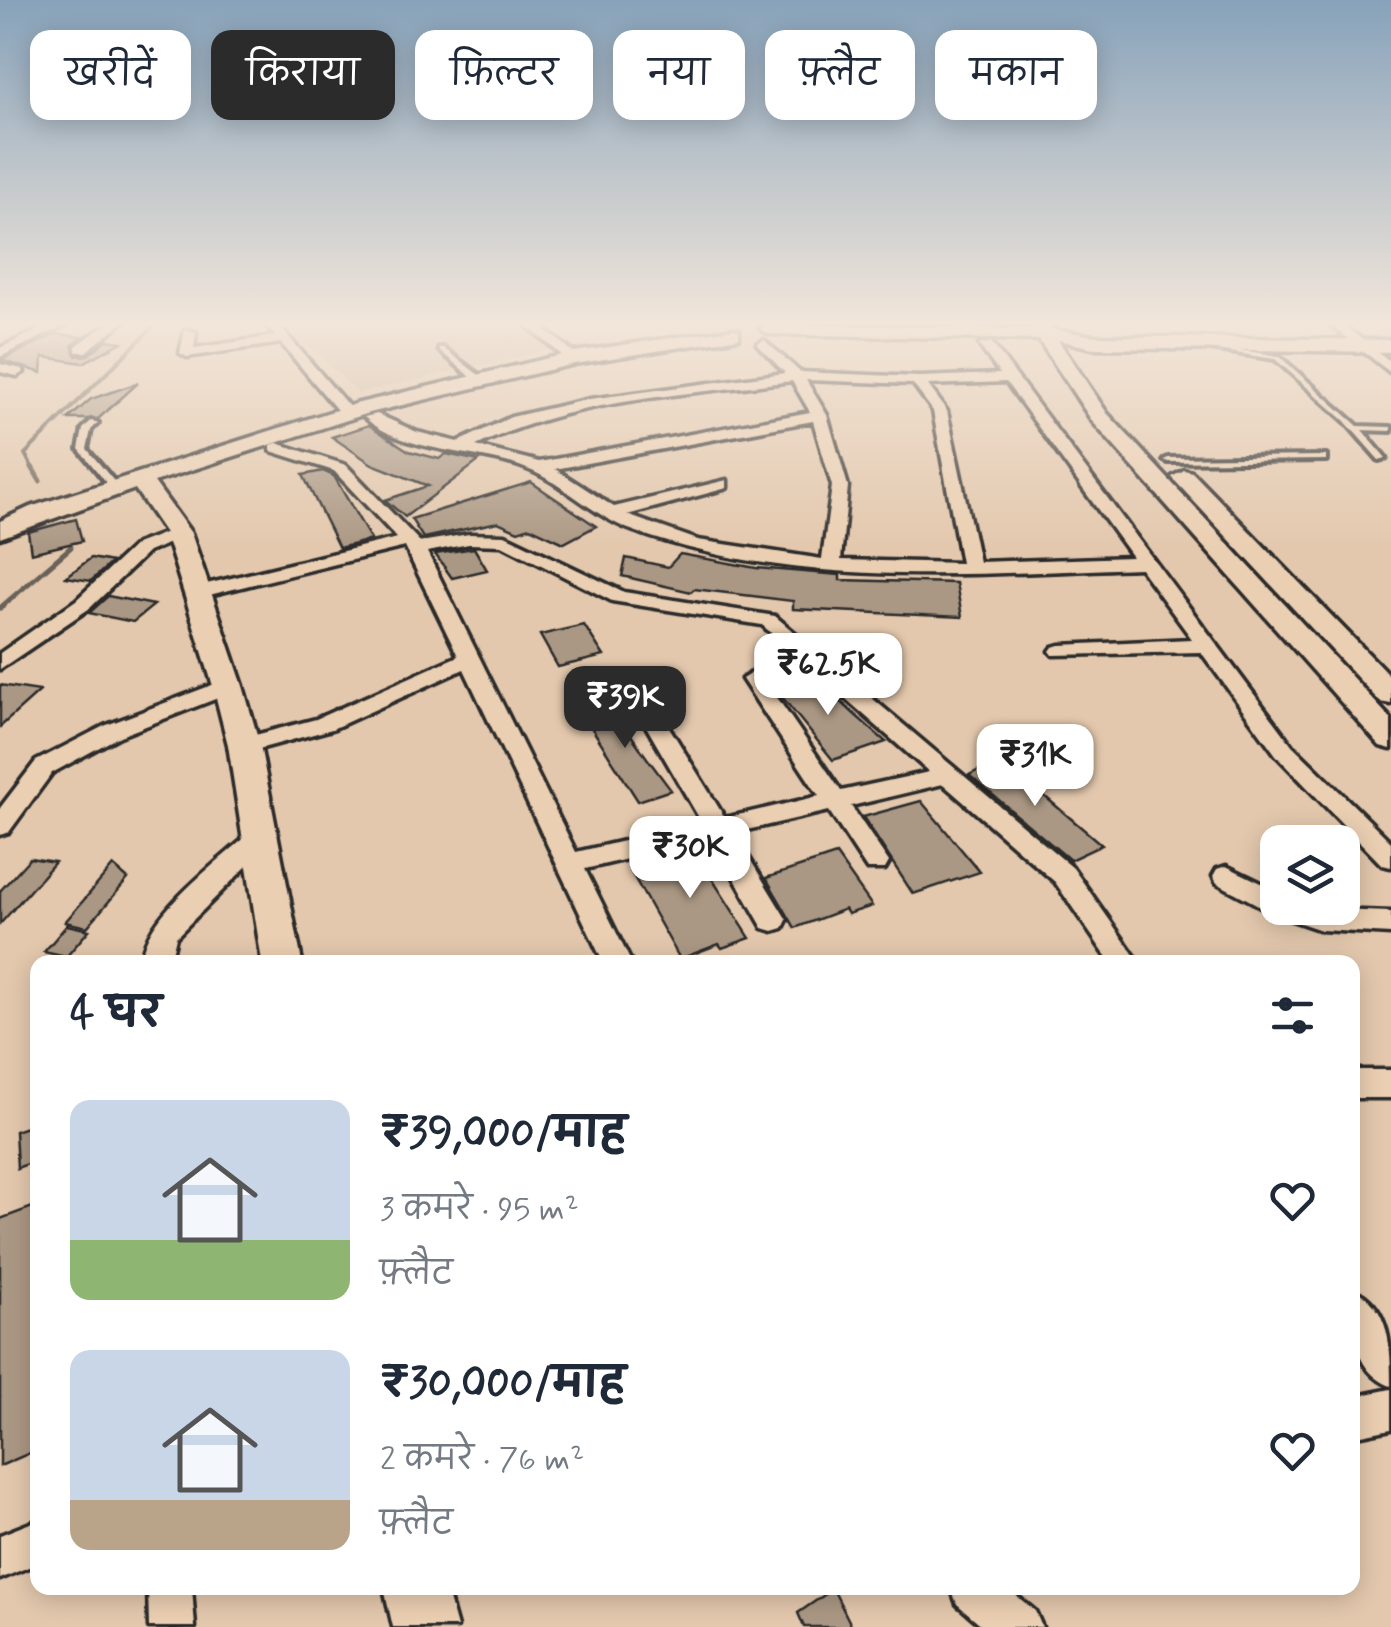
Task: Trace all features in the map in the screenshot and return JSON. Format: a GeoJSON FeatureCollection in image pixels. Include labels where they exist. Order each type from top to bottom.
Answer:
{"type":"FeatureCollection","features":[{"type":"Feature","properties":{"kind":"street"},"geometry":{"type":"LineString","coordinates":[[333,397],[346,413]]}},
{"type":"Feature","properties":{"kind":"street"},"geometry":{"type":"LineString","coordinates":[[135,486],[346,413],[411,397]]}},
{"type":"Feature","properties":{"kind":"street"},"geometry":{"type":"LineString","coordinates":[[5,528],[39,512],[278,448],[372,417],[458,397]]}},
{"type":"Feature","properties":{"kind":"street"},"geometry":{"type":"LineString","coordinates":[[459,448],[516,420],[636,397]]}},
{"type":"Feature","properties":{"kind":"street"},"geometry":{"type":"LineString","coordinates":[[808,397],[818,415],[840,486],[831,564]]}},
{"type":"Feature","properties":{"kind":"street"},"geometry":{"type":"LineString","coordinates":[[930,397],[940,411],[971,567]]}},
{"type":"Feature","properties":{"kind":"street"},"geometry":{"type":"LineString","coordinates":[[1024,397],[1284,750],[1391,858]]}},
{"type":"Feature","properties":{"kind":"street"},"geometry":{"type":"LineString","coordinates":[[1099,397],[1391,695]]}},
{"type":"Feature","properties":{"kind":"street"},"geometry":{"type":"LineString","coordinates":[[538,467],[818,415]]}},
{"type":"Feature","properties":{"kind":"street"},"geometry":{"type":"LineString","coordinates":[[372,417],[398,430],[538,467],[633,525],[716,552],[831,564],[971,567],[1147,562]]}},
{"type":"Feature","properties":{"kind":"street"},"geometry":{"type":"LineString","coordinates":[[278,448],[340,468],[413,545],[614,955]]}},
{"type":"Feature","properties":{"kind":"street"},"geometry":{"type":"LineString","coordinates":[[1165,468],[1391,739]]}},
{"type":"Feature","properties":{"kind":"street"},"geometry":{"type":"LineString","coordinates":[[613,513],[721,484]]}},
{"type":"Feature","properties":{"kind":"street"},"geometry":{"type":"LineString","coordinates":[[135,486],[178,533],[228,686],[244,744],[281,955]]}},
{"type":"Feature","properties":{"kind":"street"},"geometry":{"type":"LineString","coordinates":[[0,663],[83,604],[142,548],[178,533]]}},
{"type":"Feature","properties":{"kind":"street"},"geometry":{"type":"LineString","coordinates":[[197,592],[413,545],[468,539],[505,540],[619,598],[768,620],[1072,883],[1121,955]]}},
{"type":"Feature","properties":{"kind":"street"},"geometry":{"type":"LineString","coordinates":[[1060,651],[1208,645]]}},
{"type":"Feature","properties":{"kind":"street"},"geometry":{"type":"LineString","coordinates":[[244,744],[324,724],[470,659]]}},
{"type":"Feature","properties":{"kind":"street"},"geometry":{"type":"LineString","coordinates":[[753,679],[876,862]]}},
{"type":"Feature","properties":{"kind":"street"},"geometry":{"type":"LineString","coordinates":[[0,826],[44,766],[112,730],[228,686]]}},
{"type":"Feature","properties":{"kind":"street"},"geometry":{"type":"LineString","coordinates":[[650,714],[773,920]]}},
{"type":"Feature","properties":{"kind":"street"},"geometry":{"type":"LineString","coordinates":[[568,864],[949,776]]}},
{"type":"Feature","properties":{"kind":"street"},"geometry":{"type":"LineString","coordinates":[[156,955],[165,930],[258,840]]}},
{"type":"Feature","properties":{"kind":"street"},"geometry":{"type":"LineString","coordinates":[[1226,876],[1260,894]]}},
{"type":"Feature","properties":{"kind":"street"},"geometry":{"type":"LineString","coordinates":[[1360,921],[1391,923]]}},
{"type":"Feature","properties":{"kind":"street"},"geometry":{"type":"LineString","coordinates":[[1360,1084],[1391,1084]]}},
{"type":"Feature","properties":{"kind":"street"},"geometry":{"type":"LineString","coordinates":[[1360,1319],[1391,1367]]}},
{"type":"Feature","properties":{"kind":"street"},"geometry":{"type":"LineString","coordinates":[[1360,1415],[1391,1409]]}},
{"type":"Feature","properties":{"kind":"street"},"geometry":{"type":"LineString","coordinates":[[0,1558],[30,1545]]}},
{"type":"Feature","properties":{"kind":"street"},"geometry":{"type":"LineString","coordinates":[[170,1595],[172,1627]]}},
{"type":"Feature","properties":{"kind":"street"},"geometry":{"type":"LineString","coordinates":[[417,1595],[425,1627]]}},
{"type":"Feature","properties":{"kind":"street"},"geometry":{"type":"LineString","coordinates":[[981,1595],[1019,1627]]}},
{"type":"Feature","properties":{"kind":"lane"},"geometry":{"type":"LineString","coordinates":[[1321,397],[1382,458]]}},
{"type":"Feature","properties":{"kind":"lane"},"geometry":{"type":"LineString","coordinates":[[94,424],[87,429],[82,448],[135,486]]}},
{"type":"Feature","properties":{"kind":"lane"},"geometry":{"type":"LineString","coordinates":[[1356,428],[1391,429]]}},
{"type":"Feature","properties":{"kind":"lane"},"geometry":{"type":"LineString","coordinates":[[1165,468],[1323,458]]}},
{"type":"Feature","properties":{"kind":"building"},"geometry":{"type":"Polygon","coordinates":[[[123,397],[98,419],[68,419],[91,399],[123,397]]]}},
{"type":"Feature","properties":{"kind":"building"},"geometry":{"type":"Polygon","coordinates":[[[369,425],[409,451],[439,459],[446,454],[479,461],[405,517],[385,500],[428,486],[372,464],[332,437],[369,425]]]}},
{"type":"Feature","properties":{"kind":"building"},"geometry":{"type":"Polygon","coordinates":[[[323,471],[334,476],[371,540],[339,548],[303,475],[323,471]]]}},
{"type":"Feature","properties":{"kind":"building"},"geometry":{"type":"Polygon","coordinates":[[[531,482],[596,526],[564,543],[530,527],[518,531],[498,522],[423,538],[411,519],[531,482]]]}},
{"type":"Feature","properties":{"kind":"building"},"geometry":{"type":"Polygon","coordinates":[[[76,519],[82,541],[31,553],[28,532],[76,519]]]}},
{"type":"Feature","properties":{"kind":"building"},"geometry":{"type":"Polygon","coordinates":[[[474,548],[487,570],[452,578],[435,554],[474,548]]]}},
{"type":"Feature","properties":{"kind":"building"},"geometry":{"type":"Polygon","coordinates":[[[680,554],[756,568],[840,575],[840,580],[956,583],[962,617],[793,609],[793,601],[694,589],[691,592],[622,576],[626,558],[668,567],[680,554]]]}},
{"type":"Feature","properties":{"kind":"building"},"geometry":{"type":"Polygon","coordinates":[[[91,558],[112,562],[91,581],[66,577],[91,558]]]}},
{"type":"Feature","properties":{"kind":"building"},"geometry":{"type":"Polygon","coordinates":[[[108,596],[154,605],[133,622],[89,613],[108,596]]]}},
{"type":"Feature","properties":{"kind":"building"},"geometry":{"type":"Polygon","coordinates":[[[584,625],[604,656],[558,667],[540,635],[584,625]]]}},
{"type":"Feature","properties":{"kind":"building"},"geometry":{"type":"Polygon","coordinates":[[[814,676],[886,742],[833,760],[774,687],[814,676]]]}},
{"type":"Feature","properties":{"kind":"building"},"geometry":{"type":"Polygon","coordinates":[[[0,685],[40,691],[0,727],[0,685]]]}},
{"type":"Feature","properties":{"kind":"building"},"geometry":{"type":"Polygon","coordinates":[[[604,696],[671,790],[638,801],[586,719],[593,716],[584,702],[604,696]]]}},
{"type":"Feature","properties":{"kind":"building"},"geometry":{"type":"Polygon","coordinates":[[[1002,759],[1045,792],[1042,794],[1102,845],[1070,860],[969,775],[1002,759]]]}},
{"type":"Feature","properties":{"kind":"building"},"geometry":{"type":"Polygon","coordinates":[[[921,801],[980,872],[913,894],[863,817],[921,801]]]}},
{"type":"Feature","properties":{"kind":"building"},"geometry":{"type":"Polygon","coordinates":[[[710,843],[725,869],[709,874],[750,938],[722,948],[719,944],[690,955],[678,955],[629,868],[710,843]]]}},
{"type":"Feature","properties":{"kind":"building"},"geometry":{"type":"Polygon","coordinates":[[[836,855],[872,906],[848,914],[845,909],[795,928],[766,878],[836,855]]]}},
{"type":"Feature","properties":{"kind":"building"},"geometry":{"type":"Polygon","coordinates":[[[30,858],[55,862],[0,924],[0,891],[30,858]]]}},
{"type":"Feature","properties":{"kind":"building"},"geometry":{"type":"Polygon","coordinates":[[[113,866],[128,879],[87,927],[65,922],[113,866]]]}},
{"type":"Feature","properties":{"kind":"building"},"geometry":{"type":"Polygon","coordinates":[[[67,925],[89,930],[68,955],[44,952],[67,925]]]}},
{"type":"Feature","properties":{"kind":"building"},"geometry":{"type":"Polygon","coordinates":[[[30,1126],[30,1163],[17,1168],[15,1131],[30,1126]]]}},
{"type":"Feature","properties":{"kind":"building"},"geometry":{"type":"Polygon","coordinates":[[[30,1208],[30,1453],[0,1466],[0,1219],[30,1208]]]}},
{"type":"Feature","properties":{"kind":"building"},"geometry":{"type":"Polygon","coordinates":[[[824,1595],[836,1595],[852,1627],[804,1627],[798,1613],[824,1595]]]}},
{"type":"Feature","properties":{"kind":"waterway"},"geometry":{"type":"LineString","coordinates":[[33,469],[25,454],[83,397]]}},
{"type":"Feature","properties":{"kind":"waterway"},"geometry":{"type":"LineString","coordinates":[[32,467],[40,481]]}},
{"type":"Feature","properties":{"kind":"waterway"},"geometry":{"type":"LineString","coordinates":[[0,608],[71,547]]}}]}
